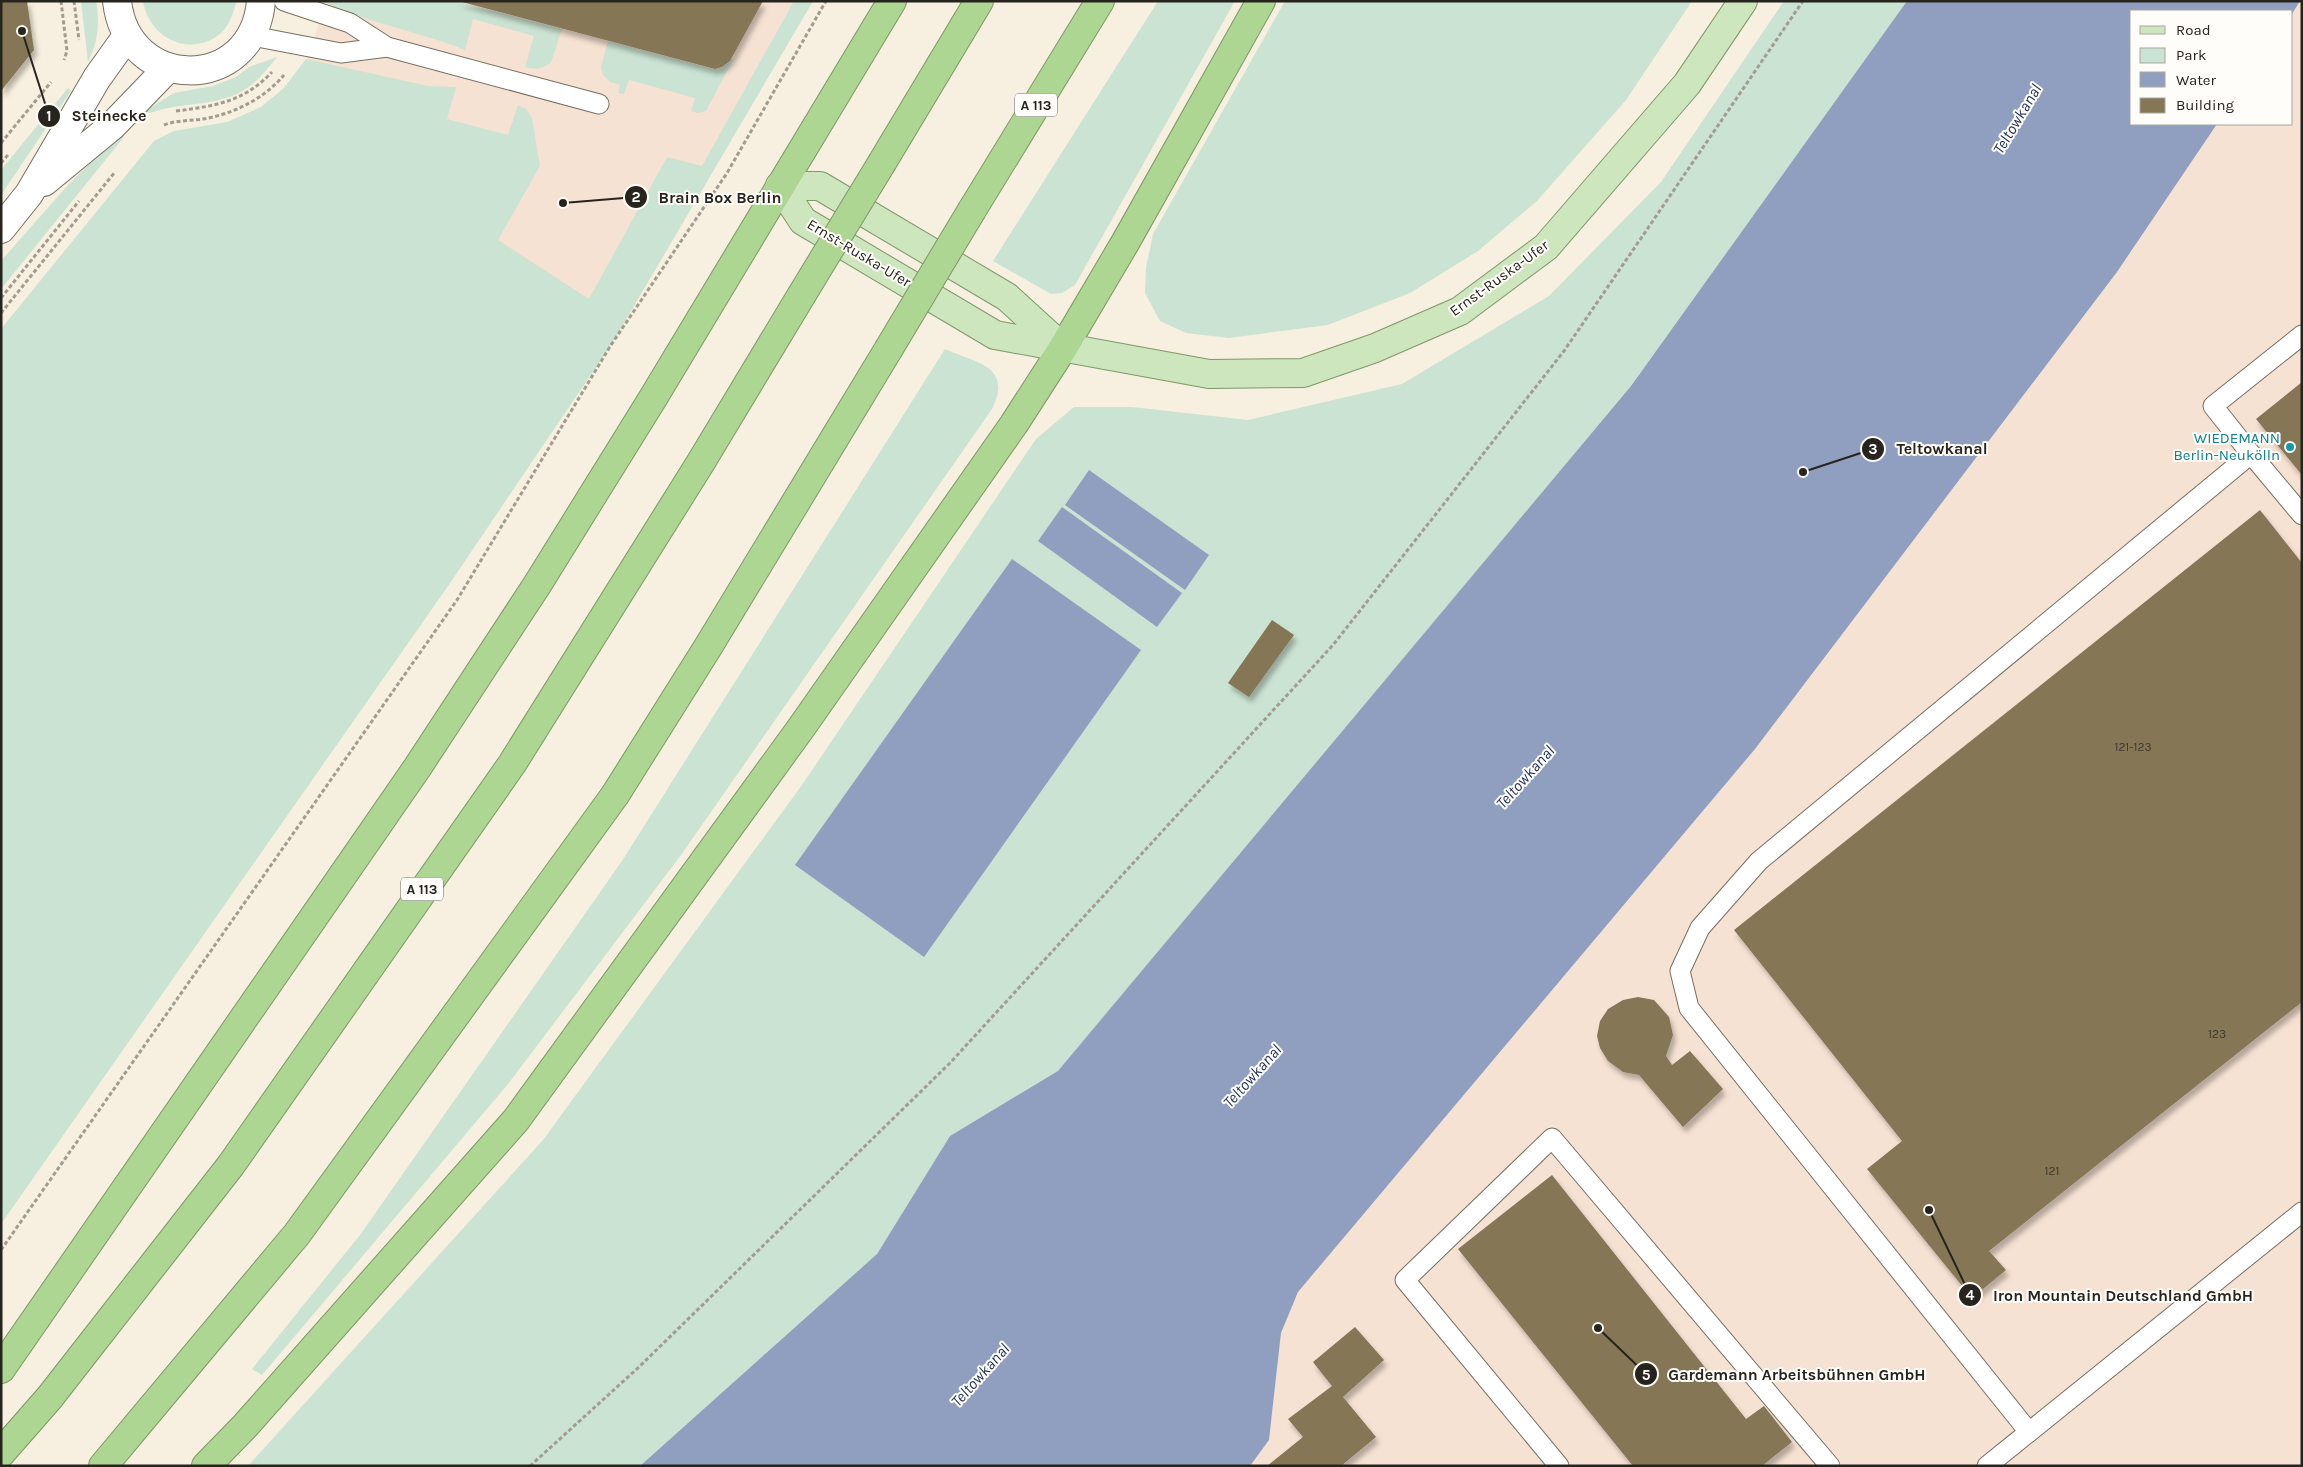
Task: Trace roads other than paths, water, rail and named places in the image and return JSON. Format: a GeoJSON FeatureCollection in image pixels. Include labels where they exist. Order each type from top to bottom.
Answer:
{"type":"FeatureCollection","features":[{"type":"Feature","properties":{"kind":"highway"},"geometry":{"type":"LineString","coordinates":[[1,1369],[422,760],[537,585],[892,1]]}},
{"type":"Feature","properties":{"kind":"highway","name":"A 113"},"geometry":{"type":"LineString","coordinates":[[1,1453],[50,1398],[231,1165],[512,764],[696,470],[979,1]]}},
{"type":"Feature","properties":{"kind":"highway","name":"A 113"},"geometry":{"type":"LineString","coordinates":[[103,1466],[297,1234],[615,795],[708,648],[1100,1]]}},
{"type":"Feature","properties":{"kind":"highway"},"geometry":{"type":"LineString","coordinates":[[206,1466],[245,1426],[516,1120],[801,728],[1014,424],[1063,348],[1125,243],[1261,1]]}},
{"type":"Feature","properties":{"kind":"main road","name":"Ernst-Ruska-Ufer"},"geometry":{"type":"LineString","coordinates":[[780,186],[803,221],[996,335],[1209,374],[1303,373],[1375,348],[1460,310],[1546,246],[1687,84],[1743,1]]}},
{"type":"Feature","properties":{"kind":"main road"},"geometry":{"type":"LineString","coordinates":[[780,186],[820,186],[1007,297],[1063,348]]}},
{"type":"Feature","properties":{"kind":"street"},"geometry":{"type":"LineString","coordinates":[[117,1],[120,20],[127,36],[138,50],[152,61],[168,68],[187,72],[206,70],[224,63],[240,51],[252,36],[260,16],[261,1]]}},
{"type":"Feature","properties":{"kind":"street"},"geometry":{"type":"LineString","coordinates":[[1,229],[29,194],[97,78],[127,36]]}},
{"type":"Feature","properties":{"kind":"street"},"geometry":{"type":"LineString","coordinates":[[29,194],[112,126],[168,68]]}},
{"type":"Feature","properties":{"kind":"lane"},"geometry":{"type":"LineString","coordinates":[[284,1],[350,23],[387,47],[599,104]]}},
{"type":"Feature","properties":{"kind":"lane"},"geometry":{"type":"LineString","coordinates":[[252,36],[341,53],[387,47]]}},
{"type":"Feature","properties":{"kind":"lane"},"geometry":{"type":"LineString","coordinates":[[2302,335],[2213,406],[2302,515]]}},
{"type":"Feature","properties":{"kind":"lane"},"geometry":{"type":"LineString","coordinates":[[2029,1432],[1689,1008],[1680,971],[1700,928],[1759,861],[2251,454]]}},
{"type":"Feature","properties":{"kind":"lane"},"geometry":{"type":"LineString","coordinates":[[1559,1466],[1405,1280],[1552,1138],[1830,1466]]}},
{"type":"Feature","properties":{"kind":"lane"},"geometry":{"type":"LineString","coordinates":[[1987,1466],[2302,1212]]}},
{"type":"Feature","properties":{"kind":"water"},"geometry":{"type":"Polygon","coordinates":[[[1907,1],[2300,1],[2293,12],[2293,10],[2130,10],[2130,125],[2216,125],[2117,272],[1755,749],[1298,1292],[1281,1333],[1269,1440],[1250,1466],[640,1466],[877,1254],[950,1136],[1058,1071],[1631,386],[1907,1]]]}},
{"type":"Feature","properties":{"kind":"water"},"geometry":{"type":"Polygon","coordinates":[[[1089,470],[1209,555],[1185,590],[1065,505],[1089,470]]]}},
{"type":"Feature","properties":{"kind":"water"},"geometry":{"type":"Polygon","coordinates":[[[1062,507],[1182,593],[1157,627],[1038,541],[1062,507]]]}},
{"type":"Feature","properties":{"kind":"water"},"geometry":{"type":"Polygon","coordinates":[[[1012,559],[1141,650],[924,957],[795,865],[1012,559]]]}},
{"type":"Feature","properties":{"kind":"place","name":"Steinecke"},"geometry":{"type":"Point","coordinates":[22,31]}},
{"type":"Feature","properties":{"kind":"place","name":"Brain Box Berlin"},"geometry":{"type":"Point","coordinates":[563,203]}},
{"type":"Feature","properties":{"kind":"place","name":"WIEDEMANN Berlin-Neukölln"},"geometry":{"type":"Point","coordinates":[2290,447]}},
{"type":"Feature","properties":{"kind":"place","name":"Teltowkanal"},"geometry":{"type":"Point","coordinates":[1803,472]}},
{"type":"Feature","properties":{"kind":"place","name":"Iron Mountain Deutschland GmbH"},"geometry":{"type":"Point","coordinates":[1929,1210]}},
{"type":"Feature","properties":{"kind":"place","name":"Gardemann Arbeitsbühnen GmbH"},"geometry":{"type":"Point","coordinates":[1598,1328]}}]}
